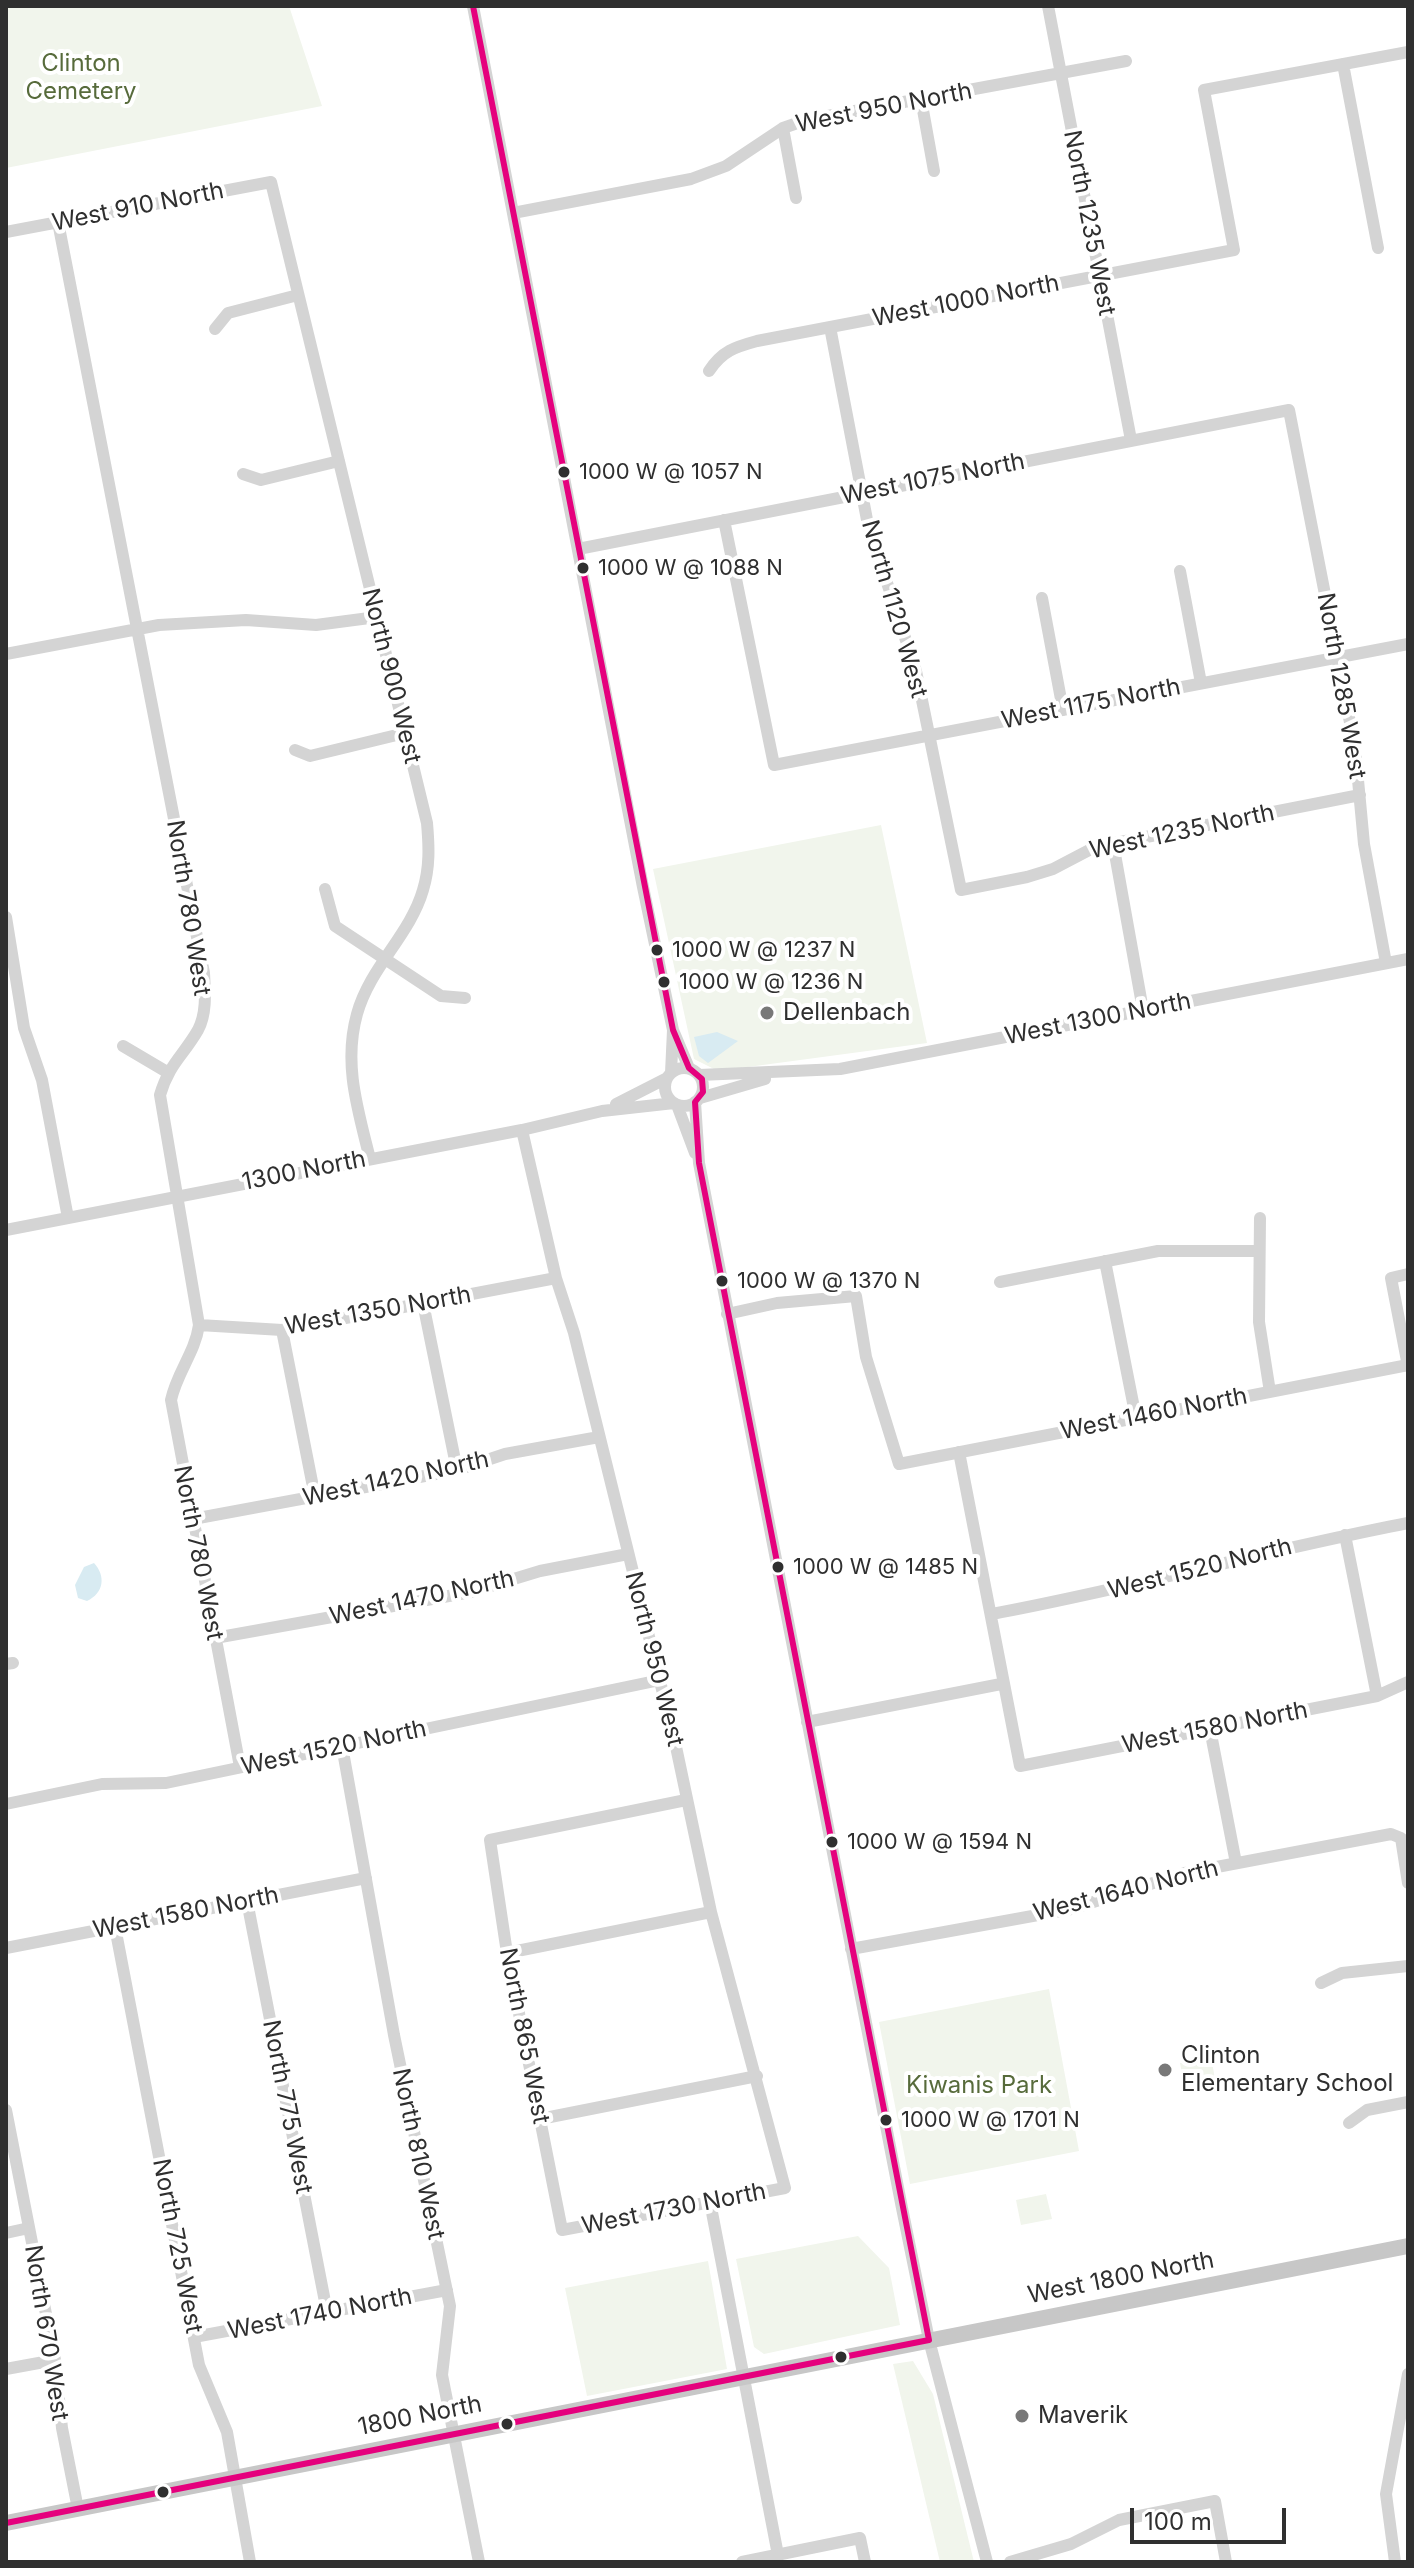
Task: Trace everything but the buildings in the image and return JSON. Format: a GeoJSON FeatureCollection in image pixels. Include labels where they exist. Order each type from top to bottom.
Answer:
{"type":"FeatureCollection","features":[{"type":"Feature","properties":{"kind":"main road","name":"West 1800 North"},"geometry":{"type":"LineString","coordinates":[[844,2357],[1408,2246]]}},
{"type":"Feature","properties":{"kind":"main road","name":"1800 North"},"geometry":{"type":"LineString","coordinates":[[6,2523],[844,2357]]}},
{"type":"Feature","properties":{"kind":"street"},"geometry":{"type":"LineString","coordinates":[[473,6],[673,1030],[703,1086],[698,1100],[699,1163],[929,2340],[987,2562]]}},
{"type":"Feature","properties":{"kind":"street","name":"North 1235 West"},"geometry":{"type":"LineString","coordinates":[[1048,6],[1131,440]]}},
{"type":"Feature","properties":{"kind":"street"},"geometry":{"type":"LineString","coordinates":[[1378,248],[1343,64],[1408,52]]}},
{"type":"Feature","properties":{"kind":"street","name":"West 950 North"},"geometry":{"type":"LineString","coordinates":[[513,213],[691,179],[726,166],[783,128],[806,120],[1126,61]]}},
{"type":"Feature","properties":{"kind":"street","name":"West 1000 North"},"geometry":{"type":"LineString","coordinates":[[709,371],[718,356],[732,348],[1234,250],[1204,90],[1343,64]]}},
{"type":"Feature","properties":{"kind":"street"},"geometry":{"type":"LineString","coordinates":[[921,99],[934,171]]}},
{"type":"Feature","properties":{"kind":"street"},"geometry":{"type":"LineString","coordinates":[[783,128],[796,198]]}},
{"type":"Feature","properties":{"kind":"street","name":"West 910 North"},"geometry":{"type":"LineString","coordinates":[[6,232],[271,182]]}},
{"type":"Feature","properties":{"kind":"street","name":"North 900 West"},"geometry":{"type":"LineString","coordinates":[[271,182],[427,823],[429,861],[417,903],[366,987],[351,1045],[351,1080],[370,1159]]}},
{"type":"Feature","properties":{"kind":"street","name":"North 780 West"},"geometry":{"type":"LineString","coordinates":[[58,222],[205,988],[206,1002],[199,1028],[167,1072],[160,1095],[199,1325],[196,1346],[174,1383],[171,1400],[240,1767]]}},
{"type":"Feature","properties":{"kind":"street"},"geometry":{"type":"LineString","coordinates":[[215,329],[228,313],[298,295]]}},
{"type":"Feature","properties":{"kind":"street","name":"North 1120 West"},"geometry":{"type":"LineString","coordinates":[[830,327],[862,493],[883,572],[906,630],[961,890]]}},
{"type":"Feature","properties":{"kind":"street","name":"West 1075 North"},"geometry":{"type":"LineString","coordinates":[[578,549],[1289,410]]}},
{"type":"Feature","properties":{"kind":"street","name":"North 1285 West"},"geometry":{"type":"LineString","coordinates":[[1289,410],[1355,748],[1364,844],[1386,963]]}},
{"type":"Feature","properties":{"kind":"street"},"geometry":{"type":"LineString","coordinates":[[243,474],[261,480],[339,461]]}},
{"type":"Feature","properties":{"kind":"street","name":"West 1175 North"},"geometry":{"type":"LineString","coordinates":[[724,520],[774,765],[1408,644]]}},
{"type":"Feature","properties":{"kind":"street"},"geometry":{"type":"LineString","coordinates":[[1180,571],[1201,683]]}},
{"type":"Feature","properties":{"kind":"street"},"geometry":{"type":"LineString","coordinates":[[1042,598],[1063,710]]}},
{"type":"Feature","properties":{"kind":"street"},"geometry":{"type":"LineString","coordinates":[[6,654],[137,629],[246,620],[344,624],[377,617]]}},
{"type":"Feature","properties":{"kind":"street"},"geometry":{"type":"LineString","coordinates":[[295,750],[310,756],[405,733]]}},
{"type":"Feature","properties":{"kind":"street","name":"West 1235 North"},"geometry":{"type":"LineString","coordinates":[[961,890],[1053,869],[1095,847],[1360,795]]}},
{"type":"Feature","properties":{"kind":"street"},"geometry":{"type":"LineString","coordinates":[[1113,843],[1143,1010]]}},
{"type":"Feature","properties":{"kind":"street"},"geometry":{"type":"LineString","coordinates":[[325,889],[335,926],[441,996],[465,998]]}},
{"type":"Feature","properties":{"kind":"street"},"geometry":{"type":"LineString","coordinates":[[6,917],[24,1028],[42,1080],[68,1218]]}},
{"type":"Feature","properties":{"kind":"street","name":"West 1300 North"},"geometry":{"type":"LineString","coordinates":[[694,1071],[788,1073],[840,1069],[1408,959]]}},
{"type":"Feature","properties":{"kind":"street"},"geometry":{"type":"LineString","coordinates":[[673,1030],[665,1090],[676,1104],[699,1163]]}},
{"type":"Feature","properties":{"kind":"street"},"geometry":{"type":"LineString","coordinates":[[123,1046],[167,1072]]}},
{"type":"Feature","properties":{"kind":"street"},"geometry":{"type":"LineString","coordinates":[[669,1075],[694,1071]]}},
{"type":"Feature","properties":{"kind":"street","name":"West 1300 North"},"geometry":{"type":"LineString","coordinates":[[698,1100],[788,1073]]}},
{"type":"Feature","properties":{"kind":"street","name":"1300 North"},"geometry":{"type":"LineString","coordinates":[[602,1111],[669,1075]]}},
{"type":"Feature","properties":{"kind":"street"},"geometry":{"type":"LineString","coordinates":[[676,1104],[698,1100]]}},
{"type":"Feature","properties":{"kind":"street","name":"1300 North"},"geometry":{"type":"LineString","coordinates":[[6,1230],[522,1130],[602,1111],[676,1104]]}},
{"type":"Feature","properties":{"kind":"street","name":"North 950 West"},"geometry":{"type":"LineString","coordinates":[[522,1130],[556,1278],[574,1333],[660,1680],[711,1912],[785,2188]]}},
{"type":"Feature","properties":{"kind":"street"},"geometry":{"type":"LineString","coordinates":[[1260,1218],[1257,1251],[1259,1322],[1270,1392]]}},
{"type":"Feature","properties":{"kind":"street"},"geometry":{"type":"LineString","coordinates":[[1000,1282],[1158,1251],[1257,1251]]}},
{"type":"Feature","properties":{"kind":"street"},"geometry":{"type":"LineString","coordinates":[[1105,1261],[1136,1418]]}},
{"type":"Feature","properties":{"kind":"street"},"geometry":{"type":"LineString","coordinates":[[1408,1274],[1391,1278],[1408,1366]]}},
{"type":"Feature","properties":{"kind":"street","name":"West 1350 North"},"geometry":{"type":"LineString","coordinates":[[199,1325],[282,1330],[556,1278]]}},
{"type":"Feature","properties":{"kind":"street","name":"West 1460 North"},"geometry":{"type":"LineString","coordinates":[[727,1314],[777,1303],[856,1296],[866,1357],[899,1464],[1408,1366]]}},
{"type":"Feature","properties":{"kind":"street"},"geometry":{"type":"LineString","coordinates":[[423,1303],[457,1470]]}},
{"type":"Feature","properties":{"kind":"street"},"geometry":{"type":"LineString","coordinates":[[282,1330],[315,1497]]}},
{"type":"Feature","properties":{"kind":"street","name":"West 1420 North"},"geometry":{"type":"LineString","coordinates":[[193,1519],[457,1470],[505,1454],[599,1437]]}},
{"type":"Feature","properties":{"kind":"street"},"geometry":{"type":"LineString","coordinates":[[807,1722],[1001,1684],[992,1614],[959,1452]]}},
{"type":"Feature","properties":{"kind":"street","name":"West 1520 North"},"geometry":{"type":"LineString","coordinates":[[992,1614],[1103,1593],[1233,1559],[1408,1523]]}},
{"type":"Feature","properties":{"kind":"street"},"geometry":{"type":"LineString","coordinates":[[1345,1535],[1377,1696]]}},
{"type":"Feature","properties":{"kind":"street","name":"West 1470 North"},"geometry":{"type":"LineString","coordinates":[[215,1638],[471,1592],[540,1571],[628,1554]]}},
{"type":"Feature","properties":{"kind":"street","name":"West 1520 North"},"geometry":{"type":"LineString","coordinates":[[6,1804],[102,1784],[166,1783],[660,1680]]}},
{"type":"Feature","properties":{"kind":"street","name":"West 1580 North"},"geometry":{"type":"LineString","coordinates":[[1001,1684],[1020,1766],[1377,1696],[1408,1682]]}},
{"type":"Feature","properties":{"kind":"street"},"geometry":{"type":"LineString","coordinates":[[1210,1729],[1236,1863]]}},
{"type":"Feature","properties":{"kind":"street","name":"North 810 West"},"geometry":{"type":"LineString","coordinates":[[342,1746],[394,2035],[447,2290],[450,2328],[442,2375],[479,2562]]}},
{"type":"Feature","properties":{"kind":"street","name":"North 865 West"},"geometry":{"type":"LineString","coordinates":[[562,2230],[507,1953],[490,1840],[686,1800]]}},
{"type":"Feature","properties":{"kind":"street","name":"West 1640 North"},"geometry":{"type":"LineString","coordinates":[[851,1949],[1071,1909],[1155,1881],[1391,1834],[1401,1838],[1408,1883]]}},
{"type":"Feature","properties":{"kind":"street","name":"West 1580 North"},"geometry":{"type":"LineString","coordinates":[[6,1948],[366,1878]]}},
{"type":"Feature","properties":{"kind":"street","name":"North 775 West"},"geometry":{"type":"LineString","coordinates":[[247,1901],[327,2312]]}},
{"type":"Feature","properties":{"kind":"street"},"geometry":{"type":"LineString","coordinates":[[507,1953],[711,1912]]}},
{"type":"Feature","properties":{"kind":"street","name":"North 725 West"},"geometry":{"type":"LineString","coordinates":[[115,1927],[199,2365],[227,2432],[250,2562]]}},
{"type":"Feature","properties":{"kind":"street"},"geometry":{"type":"LineString","coordinates":[[1321,1983],[1342,1973],[1408,1966]]}},
{"type":"Feature","properties":{"kind":"street"},"geometry":{"type":"LineString","coordinates":[[540,2119],[757,2076]]}},
{"type":"Feature","properties":{"kind":"street"},"geometry":{"type":"LineString","coordinates":[[1349,2123],[1367,2110],[1408,2102]]}},
{"type":"Feature","properties":{"kind":"street","name":"North 670 West"},"geometry":{"type":"LineString","coordinates":[[6,2110],[55,2360],[62,2428],[78,2509]]}},
{"type":"Feature","properties":{"kind":"street","name":"West 1730 North"},"geometry":{"type":"LineString","coordinates":[[562,2230],[785,2188]]}},
{"type":"Feature","properties":{"kind":"street"},"geometry":{"type":"LineString","coordinates":[[710,2202],[778,2555]]}},
{"type":"Feature","properties":{"kind":"street"},"geometry":{"type":"LineString","coordinates":[[6,2233],[29,2228]]}},
{"type":"Feature","properties":{"kind":"street","name":"West 1740 North"},"geometry":{"type":"LineString","coordinates":[[194,2337],[447,2290]]}},
{"type":"Feature","properties":{"kind":"street"},"geometry":{"type":"LineString","coordinates":[[6,2369],[55,2360]]}},
{"type":"Feature","properties":{"kind":"street"},"geometry":{"type":"LineString","coordinates":[[1395,2562],[1386,2494],[1407,2382]]}},
{"type":"Feature","properties":{"kind":"street"},"geometry":{"type":"LineString","coordinates":[[1010,2562],[1071,2544],[1119,2520],[1215,2501],[1226,2562]]}},
{"type":"Feature","properties":{"kind":"street"},"geometry":{"type":"LineString","coordinates":[[742,2562],[860,2538],[865,2562]]}},
{"type":"Feature","properties":{"kind":"green space","name":"Clinton Cemetery"},"geometry":{"type":"Polygon","coordinates":[[[6,6],[289,6],[322,106],[6,168],[6,6]]]}},
{"type":"Feature","properties":{"kind":"green space"},"geometry":{"type":"Polygon","coordinates":[[[881,825],[927,1043],[718,1071],[694,1059],[653,869],[881,825]]]}},
{"type":"Feature","properties":{"kind":"green space","name":"Kiwanis Park"},"geometry":{"type":"Polygon","coordinates":[[[1049,1989],[1079,2151],[910,2184],[879,2022],[1049,1989]]]}},
{"type":"Feature","properties":{"kind":"green space"},"geometry":{"type":"Polygon","coordinates":[[[1211,2057],[1216,2084],[1185,2090],[1180,2063],[1211,2057]]]}},
{"type":"Feature","properties":{"kind":"green space"},"geometry":{"type":"Polygon","coordinates":[[[1046,2194],[1052,2219],[1021,2225],[1016,2200],[1046,2194]]]}},
{"type":"Feature","properties":{"kind":"green space"},"geometry":{"type":"Polygon","coordinates":[[[858,2236],[889,2268],[900,2325],[764,2354],[754,2347],[736,2259],[858,2236]]]}},
{"type":"Feature","properties":{"kind":"green space"},"geometry":{"type":"Polygon","coordinates":[[[708,2261],[727,2369],[587,2396],[565,2288],[708,2261]]]}},
{"type":"Feature","properties":{"kind":"green space"},"geometry":{"type":"Polygon","coordinates":[[[913,2361],[933,2394],[974,2562],[940,2562],[893,2364],[913,2361]]]}},
{"type":"Feature","properties":{"kind":"shaded area"},"geometry":{"type":"Polygon","coordinates":[[[717,1032],[738,1041],[708,1063],[699,1056],[694,1037],[717,1032]]]}},
{"type":"Feature","properties":{"kind":"shaded area"},"geometry":{"type":"Polygon","coordinates":[[[94,1563],[102,1579],[97,1594],[87,1601],[78,1598],[75,1585],[84,1567],[94,1563]]]}},
{"type":"Feature","properties":{"kind":"transit line"},"geometry":{"type":"LineString","coordinates":[[473,6],[673,1030],[689,1068],[702,1079],[703,1092],[695,1102],[699,1163],[929,2340]]}},
{"type":"Feature","properties":{"kind":"transit line"},"geometry":{"type":"LineString","coordinates":[[6,2523],[929,2340]]}},
{"type":"Feature","properties":{"kind":"place","name":"1000 W @ 1057 N"},"geometry":{"type":"Point","coordinates":[564,472]}},
{"type":"Feature","properties":{"kind":"place","name":"1000 W @ 1088 N"},"geometry":{"type":"Point","coordinates":[583,568]}},
{"type":"Feature","properties":{"kind":"place","name":"1000 W @ 1237 N"},"geometry":{"type":"Point","coordinates":[657,950]}},
{"type":"Feature","properties":{"kind":"place","name":"1000 W @ 1236 N"},"geometry":{"type":"Point","coordinates":[664,982]}},
{"type":"Feature","properties":{"kind":"place","name":"Dellenbach"},"geometry":{"type":"Point","coordinates":[767,1013]}},
{"type":"Feature","properties":{"kind":"place","name":"1000 W @ 1370 N"},"geometry":{"type":"Point","coordinates":[722,1281]}},
{"type":"Feature","properties":{"kind":"place","name":"1000 W @ 1485 N"},"geometry":{"type":"Point","coordinates":[778,1567]}},
{"type":"Feature","properties":{"kind":"place","name":"1000 W @ 1594 N"},"geometry":{"type":"Point","coordinates":[832,1842]}},
{"type":"Feature","properties":{"kind":"place","name":"Clinton Elementary School"},"geometry":{"type":"Point","coordinates":[1165,2070]}},
{"type":"Feature","properties":{"kind":"place","name":"1000 W @ 1701 N"},"geometry":{"type":"Point","coordinates":[886,2120]}},
{"type":"Feature","properties":{"kind":"place","name":"Maverik"},"geometry":{"type":"Point","coordinates":[1022,2416]}}]}
